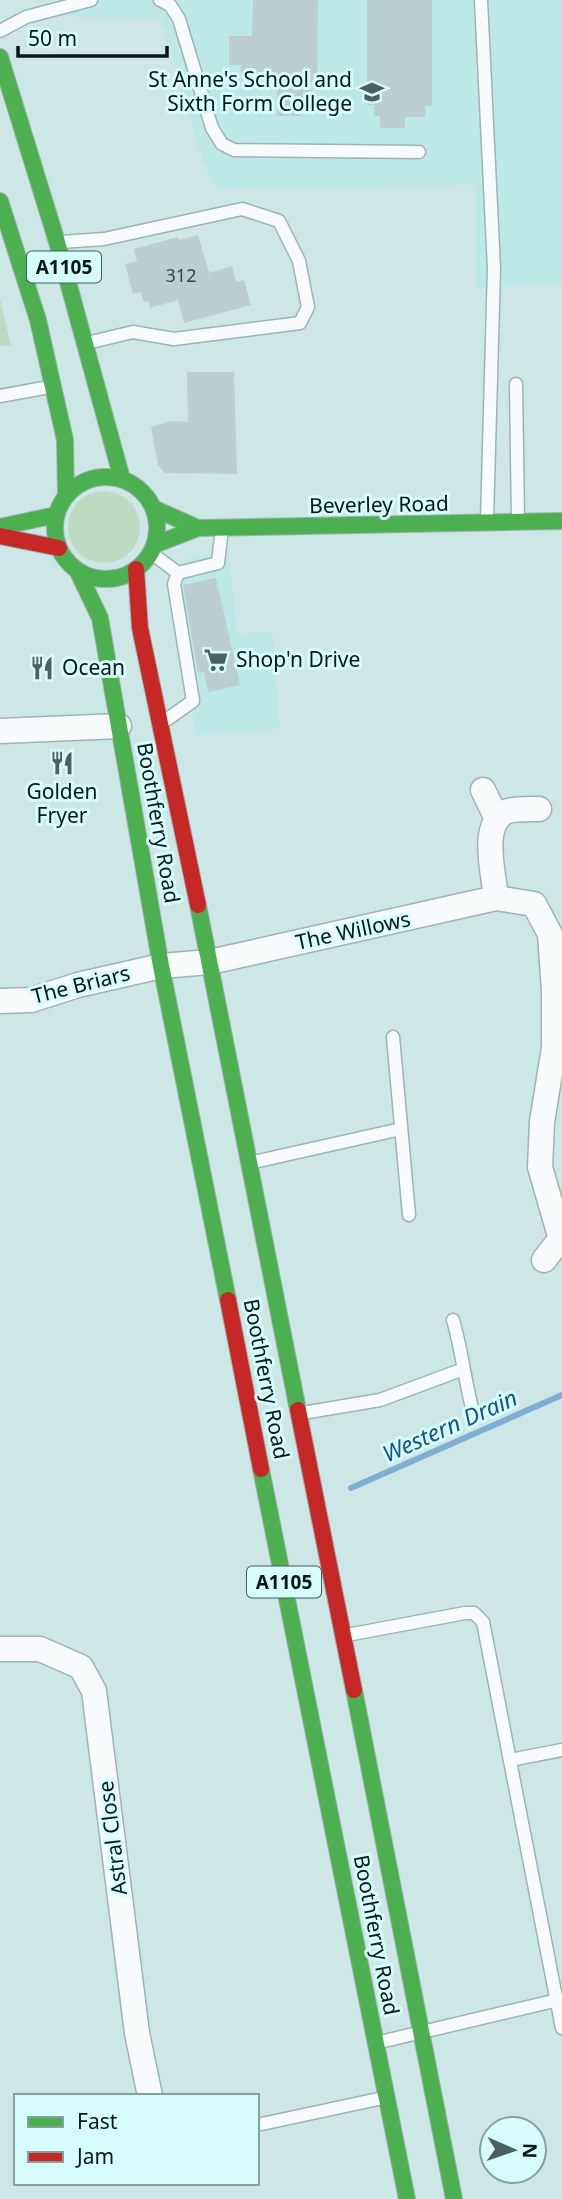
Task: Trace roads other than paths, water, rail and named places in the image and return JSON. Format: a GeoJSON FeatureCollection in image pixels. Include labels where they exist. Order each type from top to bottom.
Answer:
{"type":"FeatureCollection","features":[{"type":"Feature","properties":{"kind":"main road","name":"A1105"},"geometry":{"type":"LineString","coordinates":[[0,57],[57,242],[122,479]]}},
{"type":"Feature","properties":{"kind":"main road","name":"A1105"},"geometry":{"type":"LineString","coordinates":[[0,201],[38,320],[53,386],[65,440],[66,495]]}},
{"type":"Feature","properties":{"kind":"main road"},"geometry":{"type":"LineString","coordinates":[[107,476],[122,479],[135,486],[153,508],[156,520],[152,548],[136,569],[107,579],[77,570],[59,548],[55,532],[56,515],[66,495],[92,478],[107,476]]}},
{"type":"Feature","properties":{"kind":"main road","name":"Beverley Road"},"geometry":{"type":"LineString","coordinates":[[153,508],[198,528]]}},
{"type":"Feature","properties":{"kind":"main road"},"geometry":{"type":"LineString","coordinates":[[0,527],[56,515]]}},
{"type":"Feature","properties":{"kind":"main road","name":"Beverley Road"},"geometry":{"type":"LineString","coordinates":[[152,548],[198,528],[562,521]]}},
{"type":"Feature","properties":{"kind":"main road"},"geometry":{"type":"LineString","coordinates":[[0,536],[59,548]]}},
{"type":"Feature","properties":{"kind":"main road","name":"Boothferry Road"},"geometry":{"type":"LineString","coordinates":[[136,569],[140,628],[210,962],[454,2199]]}},
{"type":"Feature","properties":{"kind":"main road","name":"Boothferry Road"},"geometry":{"type":"LineString","coordinates":[[77,570],[100,618],[161,966],[407,2199]]}},
{"type":"Feature","properties":{"kind":"street"},"geometry":{"type":"LineString","coordinates":[[0,731],[119,726]]}},
{"type":"Feature","properties":{"kind":"street"},"geometry":{"type":"LineString","coordinates":[[483,789],[497,819]]}},
{"type":"Feature","properties":{"kind":"street"},"geometry":{"type":"LineString","coordinates":[[496,898],[491,832],[497,819],[507,811],[539,809]]}},
{"type":"Feature","properties":{"kind":"street","name":"The Willows"},"geometry":{"type":"LineString","coordinates":[[161,966],[210,962],[496,898],[534,904],[550,934],[554,1048],[542,1122],[540,1167],[561,1237],[544,1260]]}},
{"type":"Feature","properties":{"kind":"street","name":"The Briars"},"geometry":{"type":"LineString","coordinates":[[0,1001],[31,1000],[78,985],[161,966]]}},
{"type":"Feature","properties":{"kind":"street","name":"Astral Close"},"geometry":{"type":"LineString","coordinates":[[0,1650],[40,1649],[50,1653],[81,1667],[94,1691],[137,2033],[150,2094]]}},
{"type":"Feature","properties":{"kind":"lane"},"geometry":{"type":"LineString","coordinates":[[0,31],[26,17],[91,0]]}},
{"type":"Feature","properties":{"kind":"lane"},"geometry":{"type":"LineString","coordinates":[[160,0],[170,5],[180,19],[212,128],[222,144],[234,150],[419,152]]}},
{"type":"Feature","properties":{"kind":"lane"},"geometry":{"type":"LineString","coordinates":[[481,0],[494,268],[487,524]]}},
{"type":"Feature","properties":{"kind":"lane"},"geometry":{"type":"LineString","coordinates":[[57,242],[104,239],[242,209],[279,221],[299,261],[309,307],[300,323],[174,339],[133,332],[86,343]]}},
{"type":"Feature","properties":{"kind":"lane"},"geometry":{"type":"LineString","coordinates":[[516,384],[518,523]]}},
{"type":"Feature","properties":{"kind":"lane"},"geometry":{"type":"LineString","coordinates":[[0,396],[53,386]]}},
{"type":"Feature","properties":{"kind":"lane"},"geometry":{"type":"LineString","coordinates":[[178,573],[218,563],[222,528]]}},
{"type":"Feature","properties":{"kind":"lane"},"geometry":{"type":"LineString","coordinates":[[152,548],[178,573]]}},
{"type":"Feature","properties":{"kind":"lane"},"geometry":{"type":"LineString","coordinates":[[160,724],[193,701],[174,584],[178,573]]}},
{"type":"Feature","properties":{"kind":"lane"},"geometry":{"type":"LineString","coordinates":[[393,1037],[408,1214]]}},
{"type":"Feature","properties":{"kind":"lane"},"geometry":{"type":"LineString","coordinates":[[250,1163],[401,1129]]}},
{"type":"Feature","properties":{"kind":"lane"},"geometry":{"type":"LineString","coordinates":[[453,1320],[460,1344],[461,1370],[473,1412]]}},
{"type":"Feature","properties":{"kind":"lane"},"geometry":{"type":"LineString","coordinates":[[299,1414],[380,1400],[461,1370]]}},
{"type":"Feature","properties":{"kind":"lane"},"geometry":{"type":"LineString","coordinates":[[343,1636],[474,1613],[483,1622],[559,2000],[562,2028]]}},
{"type":"Feature","properties":{"kind":"lane"},"geometry":{"type":"LineString","coordinates":[[510,1760],[562,1750]]}},
{"type":"Feature","properties":{"kind":"lane"},"geometry":{"type":"LineString","coordinates":[[376,2043],[559,2000]]}},
{"type":"Feature","properties":{"kind":"lane"},"geometry":{"type":"LineString","coordinates":[[259,2125],[387,2097]]}},
{"type":"Feature","properties":{"kind":"waterway","name":"Western Drain"},"geometry":{"type":"LineString","coordinates":[[351,1488],[562,1395]]}},
{"type":"Feature","properties":{"kind":"place","name":"St Anne's School and Sixth Form College"},"geometry":{"type":"Point","coordinates":[372,92]}},
{"type":"Feature","properties":{"kind":"place","name":"Shop'n Drive"},"geometry":{"type":"Point","coordinates":[216,660]}},
{"type":"Feature","properties":{"kind":"place","name":"Ocean"},"geometry":{"type":"Point","coordinates":[42,668]}},
{"type":"Feature","properties":{"kind":"place","name":"Golden Fryer"},"geometry":{"type":"Point","coordinates":[62,763]}}]}
